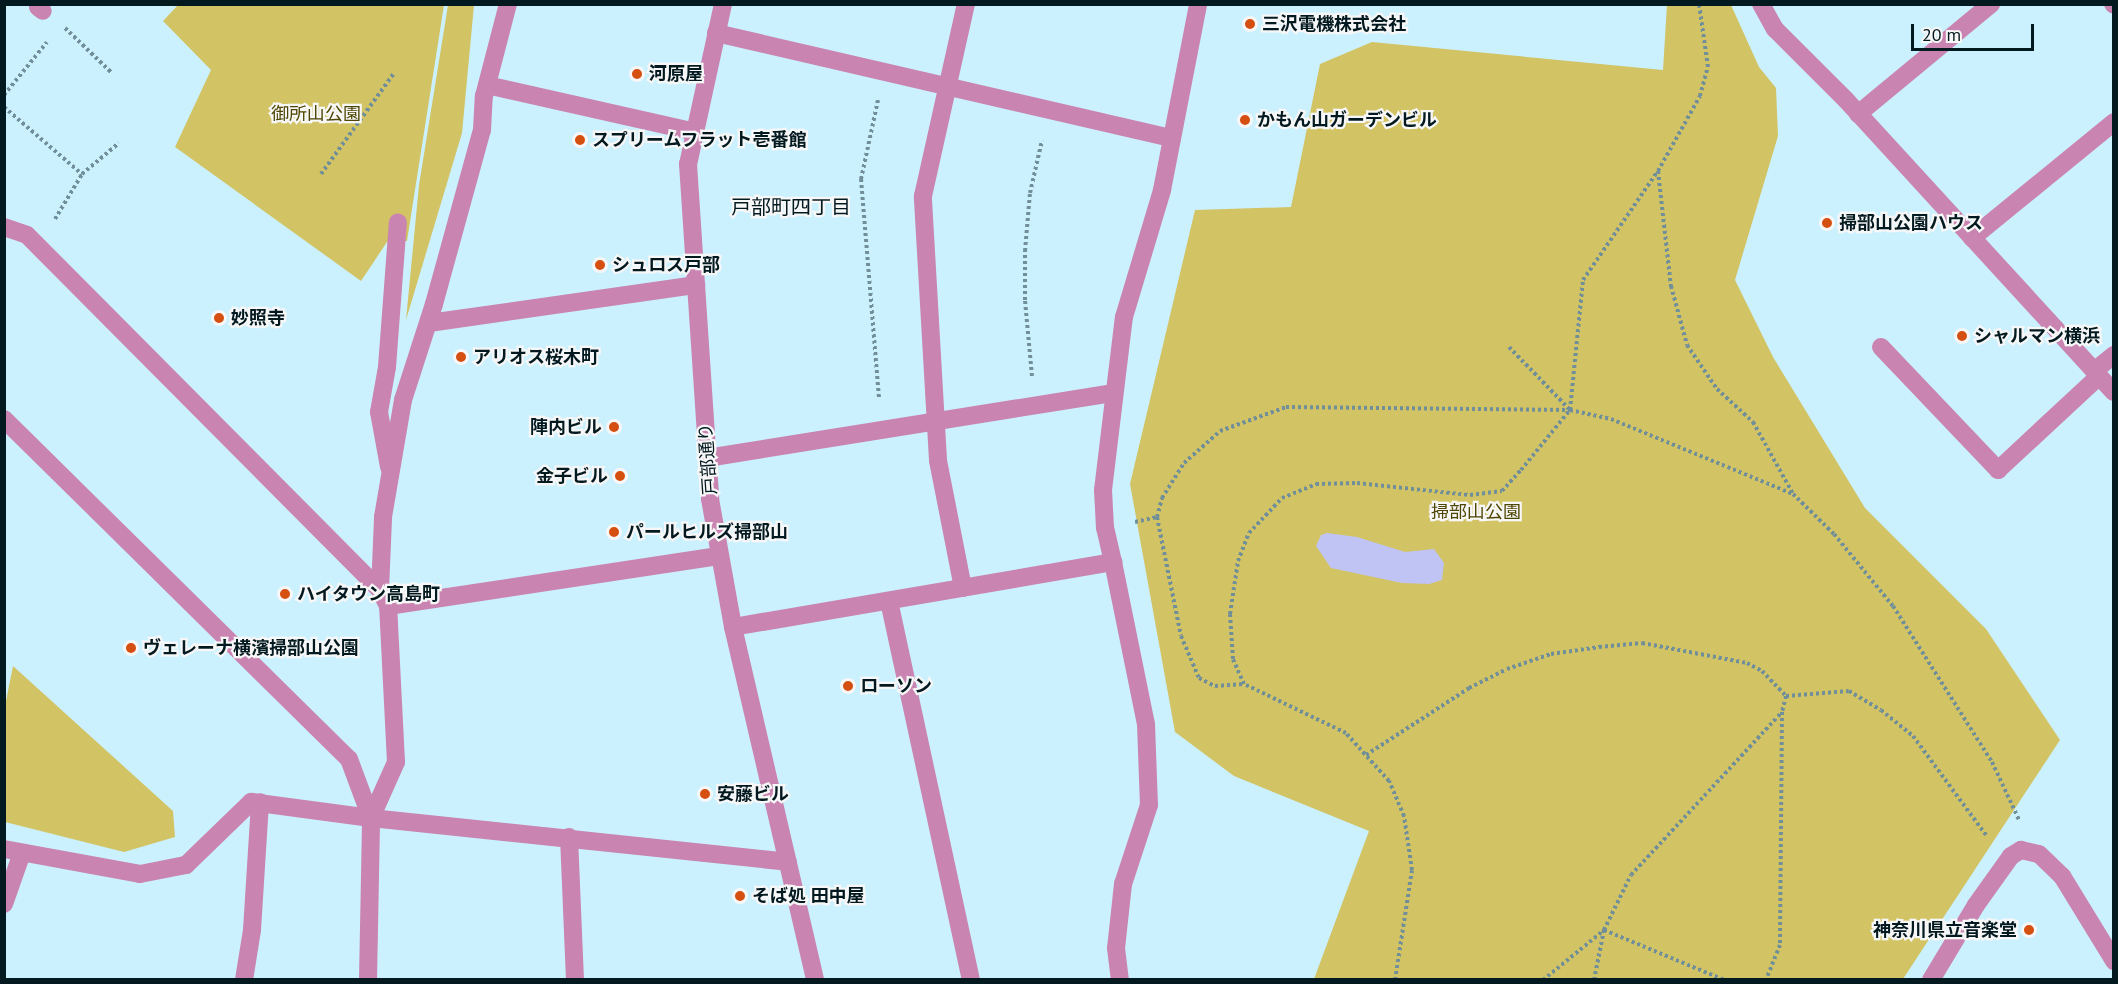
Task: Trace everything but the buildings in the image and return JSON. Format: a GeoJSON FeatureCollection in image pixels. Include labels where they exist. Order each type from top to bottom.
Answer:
{"type":"FeatureCollection","features":[{"type":"Feature","properties":{"kind":"street"},"geometry":{"type":"LineString","coordinates":[[371,818],[396,762],[384,598],[383,518],[403,400],[429,323],[482,130],[487,85],[508,4]]}},
{"type":"Feature","properties":{"kind":"street","name":"戸部通り"},"geometry":{"type":"LineString","coordinates":[[723,4],[688,164],[707,458],[720,556],[733,627],[815,980]]}},
{"type":"Feature","properties":{"kind":"street"},"geometry":{"type":"LineString","coordinates":[[963,588],[938,460],[923,196],[966,4]]}},
{"type":"Feature","properties":{"kind":"street"},"geometry":{"type":"LineString","coordinates":[[1120,980],[1116,948],[1123,884],[1149,805],[1146,724],[1105,528],[1103,490],[1124,317],[1162,190],[1198,4]]}},
{"type":"Feature","properties":{"kind":"street"},"geometry":{"type":"LineString","coordinates":[[1761,4],[1775,29],[1858,114],[2114,392]]}},
{"type":"Feature","properties":{"kind":"street"},"geometry":{"type":"LineString","coordinates":[[1858,114],[1991,4]]}},
{"type":"Feature","properties":{"kind":"street"},"geometry":{"type":"LineString","coordinates":[[716,33],[1172,138]]}},
{"type":"Feature","properties":{"kind":"street"},"geometry":{"type":"LineString","coordinates":[[487,85],[694,132]]}},
{"type":"Feature","properties":{"kind":"street"},"geometry":{"type":"LineString","coordinates":[[1972,238],[2114,122]]}},
{"type":"Feature","properties":{"kind":"street"},"geometry":{"type":"LineString","coordinates":[[391,472],[380,412],[387,367],[398,222]]}},
{"type":"Feature","properties":{"kind":"street"},"geometry":{"type":"LineString","coordinates":[[4,227],[27,235],[384,598]]}},
{"type":"Feature","properties":{"kind":"street"},"geometry":{"type":"LineString","coordinates":[[429,323],[696,285]]}},
{"type":"Feature","properties":{"kind":"street"},"geometry":{"type":"LineString","coordinates":[[1881,347],[1998,470],[2114,355]]}},
{"type":"Feature","properties":{"kind":"street"},"geometry":{"type":"LineString","coordinates":[[707,458],[1114,393]]}},
{"type":"Feature","properties":{"kind":"street"},"geometry":{"type":"LineString","coordinates":[[4,419],[349,759],[371,818],[368,980]]}},
{"type":"Feature","properties":{"kind":"street"},"geometry":{"type":"LineString","coordinates":[[384,598],[720,556]]}},
{"type":"Feature","properties":{"kind":"street"},"geometry":{"type":"LineString","coordinates":[[733,627],[1113,562]]}},
{"type":"Feature","properties":{"kind":"street"},"geometry":{"type":"LineString","coordinates":[[888,601],[971,980]]}},
{"type":"Feature","properties":{"kind":"street"},"geometry":{"type":"LineString","coordinates":[[4,904],[13,851],[140,874],[186,865],[251,802],[371,818],[569,837],[788,862]]}},
{"type":"Feature","properties":{"kind":"street"},"geometry":{"type":"LineString","coordinates":[[244,980],[252,930],[260,802]]}},
{"type":"Feature","properties":{"kind":"street"},"geometry":{"type":"LineString","coordinates":[[569,837],[575,980]]}},
{"type":"Feature","properties":{"kind":"street"},"geometry":{"type":"LineString","coordinates":[[1931,980],[1976,905],[2011,856],[2021,850],[2039,854],[2062,876],[2114,961]]}},
{"type":"Feature","properties":{"kind":"path"},"geometry":{"type":"LineString","coordinates":[[1244,684],[1233,659],[1230,614],[1238,561],[1249,533],[1282,498],[1316,484],[1357,483],[1470,495],[1502,491],[1570,410],[1583,280],[1658,171],[1700,96],[1708,67],[1699,4]]}},
{"type":"Feature","properties":{"kind":"path"},"geometry":{"type":"LineString","coordinates":[[4,95],[53,34]]}},
{"type":"Feature","properties":{"kind":"path"},"geometry":{"type":"LineString","coordinates":[[78,38],[112,73]]}},
{"type":"Feature","properties":{"kind":"path"},"geometry":{"type":"LineString","coordinates":[[882,430],[861,179],[885,71]]}},
{"type":"Feature","properties":{"kind":"path"},"geometry":{"type":"LineString","coordinates":[[321,174],[394,73]]}},
{"type":"Feature","properties":{"kind":"path"},"geometry":{"type":"LineString","coordinates":[[4,107],[82,174]]}},
{"type":"Feature","properties":{"kind":"path"},"geometry":{"type":"LineString","coordinates":[[1036,407],[1025,300],[1025,251],[1030,193],[1048,109]]}},
{"type":"Feature","properties":{"kind":"path"},"geometry":{"type":"LineString","coordinates":[[38,247],[82,174],[119,143]]}},
{"type":"Feature","properties":{"kind":"path"},"geometry":{"type":"LineString","coordinates":[[1658,171],[1671,286],[1688,345],[1717,390],[1753,422],[1793,494],[1834,534],[1893,606],[1992,762],[2022,825]]}},
{"type":"Feature","properties":{"kind":"path"},"geometry":{"type":"LineString","coordinates":[[1509,347],[1570,410]]}},
{"type":"Feature","properties":{"kind":"path"},"geometry":{"type":"LineString","coordinates":[[1395,980],[1412,870],[1404,816],[1389,781],[1346,733],[1244,684],[1215,686],[1198,678],[1181,636],[1157,517],[1162,498],[1185,463],[1220,431],[1286,406],[1570,410],[1611,419],[1793,494]]}},
{"type":"Feature","properties":{"kind":"path"},"geometry":{"type":"LineString","coordinates":[[1105,528],[1157,517]]}},
{"type":"Feature","properties":{"kind":"path"},"geometry":{"type":"LineString","coordinates":[[1366,755],[1469,688],[1507,669],[1561,652],[1642,643],[1723,658],[1762,671],[1786,696]]}},
{"type":"Feature","properties":{"kind":"path"},"geometry":{"type":"LineString","coordinates":[[1786,696],[1849,691],[1881,710],[1912,736],[1986,835]]}},
{"type":"Feature","properties":{"kind":"path"},"geometry":{"type":"LineString","coordinates":[[1766,980],[1780,945],[1782,712],[1786,696]]}},
{"type":"Feature","properties":{"kind":"path"},"geometry":{"type":"LineString","coordinates":[[1594,980],[1604,930],[1631,875],[1782,712]]}},
{"type":"Feature","properties":{"kind":"path"},"geometry":{"type":"LineString","coordinates":[[1543,980],[1604,930]]}},
{"type":"Feature","properties":{"kind":"path"},"geometry":{"type":"LineString","coordinates":[[1604,930],[1724,980]]}},
{"type":"Feature","properties":{"kind":"green space","name":"御所山公園"},"geometry":{"type":"Polygon","coordinates":[[[178,5],[444,5],[407,241],[387,242],[361,281],[175,147],[211,70],[163,21],[178,5]]]}},
{"type":"Feature","properties":{"kind":"green space"},"geometry":{"type":"Polygon","coordinates":[[[448,5],[474,5],[462,133],[406,320],[419,185],[448,5]]]}},
{"type":"Feature","properties":{"kind":"green space","name":"掃部山公園"},"geometry":{"type":"Polygon","coordinates":[[[1667,5],[1731,5],[1759,67],[1776,88],[1778,136],[1735,280],[1773,357],[1865,508],[1986,629],[2060,740],[1903,979],[1314,979],[1369,831],[1234,776],[1175,732],[1130,484],[1195,210],[1291,207],[1320,64],[1372,42],[1663,70],[1667,5]]]}},
{"type":"Feature","properties":{"kind":"green space"},"geometry":{"type":"Polygon","coordinates":[[[13,666],[173,811],[175,837],[124,852],[5,822],[5,706],[13,666]]]}},
{"type":"Feature","properties":{"kind":"water"},"geometry":{"type":"Polygon","coordinates":[[[1327,533],[1357,537],[1405,552],[1434,549],[1444,563],[1442,580],[1429,584],[1402,583],[1331,568],[1316,546],[1321,535],[1327,533]]]}},
{"type":"Feature","properties":{"kind":"place","name":"三沢電機株式会社"},"geometry":{"type":"Point","coordinates":[1250,24]}},
{"type":"Feature","properties":{"kind":"place","name":"河原屋"},"geometry":{"type":"Point","coordinates":[637,74]}},
{"type":"Feature","properties":{"kind":"place","name":"かもん山ガーデンビル"},"geometry":{"type":"Point","coordinates":[1245,120]}},
{"type":"Feature","properties":{"kind":"place","name":"スプリームフラット壱番館"},"geometry":{"type":"Point","coordinates":[580,140]}},
{"type":"Feature","properties":{"kind":"place","name":"掃部山公園ハウス"},"geometry":{"type":"Point","coordinates":[1827,223]}},
{"type":"Feature","properties":{"kind":"place","name":"シュロス戸部"},"geometry":{"type":"Point","coordinates":[600,265]}},
{"type":"Feature","properties":{"kind":"place","name":"妙照寺"},"geometry":{"type":"Point","coordinates":[219,318]}},
{"type":"Feature","properties":{"kind":"place","name":"シャルマン横浜"},"geometry":{"type":"Point","coordinates":[1962,336]}},
{"type":"Feature","properties":{"kind":"place","name":"アリオス桜木町"},"geometry":{"type":"Point","coordinates":[461,357]}},
{"type":"Feature","properties":{"kind":"place","name":"陣内ビル"},"geometry":{"type":"Point","coordinates":[614,427]}},
{"type":"Feature","properties":{"kind":"place","name":"金子ビル"},"geometry":{"type":"Point","coordinates":[620,476]}},
{"type":"Feature","properties":{"kind":"place","name":"パールヒルズ掃部山"},"geometry":{"type":"Point","coordinates":[614,532]}},
{"type":"Feature","properties":{"kind":"place","name":"ハイタウン高島町"},"geometry":{"type":"Point","coordinates":[285,594]}},
{"type":"Feature","properties":{"kind":"place","name":"ヴェレーナ横濱掃部山公園"},"geometry":{"type":"Point","coordinates":[131,648]}},
{"type":"Feature","properties":{"kind":"place","name":"ローソン"},"geometry":{"type":"Point","coordinates":[848,686]}},
{"type":"Feature","properties":{"kind":"place","name":"安藤ビル"},"geometry":{"type":"Point","coordinates":[705,794]}},
{"type":"Feature","properties":{"kind":"place","name":"そば処 田中屋"},"geometry":{"type":"Point","coordinates":[740,896]}},
{"type":"Feature","properties":{"kind":"place","name":"神奈川県立音楽堂"},"geometry":{"type":"Point","coordinates":[2029,930]}},
{"type":"Feature","properties":{"kind":"district","name":"戸部町四丁目"},"geometry":{"type":"Point","coordinates":[791,207]}}]}
